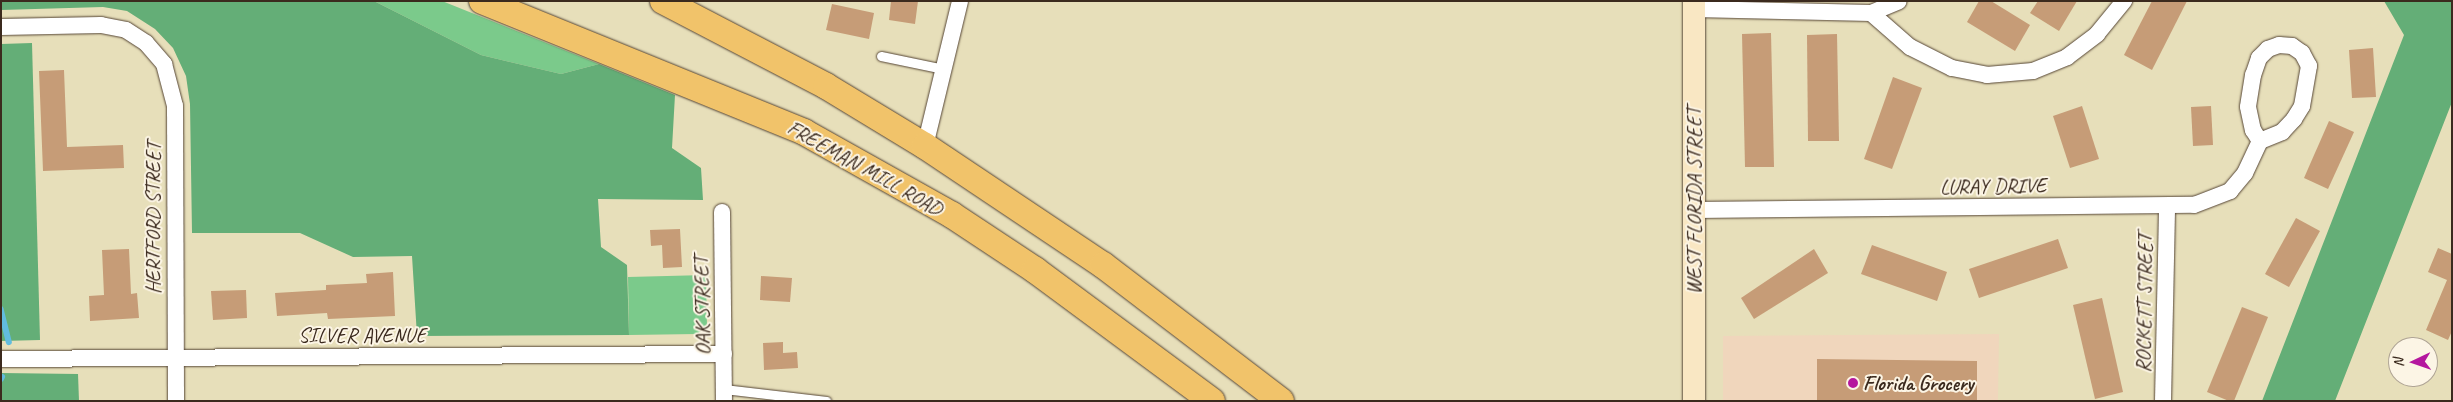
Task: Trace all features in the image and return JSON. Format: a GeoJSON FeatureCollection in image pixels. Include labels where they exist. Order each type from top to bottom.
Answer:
{"type":"FeatureCollection","features":[{"type":"Feature","properties":{"kind":"main road","name":"FREEMAN MILL ROAD"},"geometry":{"type":"LineString","coordinates":[[482,1],[804,132],[960,221],[1035,270],[1212,401]]}},
{"type":"Feature","properties":{"kind":"main road"},"geometry":{"type":"LineString","coordinates":[[663,1],[826,86],[925,146],[1102,265],[1281,401]]}},
{"type":"Feature","properties":{"kind":"main road","name":"WEST FLORIDA STREET"},"geometry":{"type":"LineString","coordinates":[[1694,5],[1694,401]]}},
{"type":"Feature","properties":{"kind":"street"},"geometry":{"type":"LineString","coordinates":[[925,146],[960,1]]}},
{"type":"Feature","properties":{"kind":"street"},"geometry":{"type":"LineString","coordinates":[[1694,5],[1870,13],[1899,1]]}},
{"type":"Feature","properties":{"kind":"street"},"geometry":{"type":"LineString","coordinates":[[1870,13],[1910,48],[1952,68],[1987,75],[2032,71],[2067,57],[2097,34],[2124,1]]}},
{"type":"Feature","properties":{"kind":"street","name":"HERTFORD STREET"},"geometry":{"type":"LineString","coordinates":[[1,27],[101,24],[126,30],[146,43],[164,64],[175,106],[176,401]]}},
{"type":"Feature","properties":{"kind":"street"},"geometry":{"type":"LineString","coordinates":[[2292,46],[2302,53],[2308,66],[2302,106],[2282,132],[2260,141],[2253,130],[2248,107],[2253,75],[2259,58],[2268,49],[2292,46]]}},
{"type":"Feature","properties":{"kind":"street","name":"LURAY DRIVE"},"geometry":{"type":"LineString","coordinates":[[1695,210],[2194,205],[2230,191],[2245,173],[2260,141]]}},
{"type":"Feature","properties":{"kind":"street","name":"ROCKETT STREET"},"geometry":{"type":"LineString","coordinates":[[2163,401],[2168,206]]}},
{"type":"Feature","properties":{"kind":"street","name":"OAK STREET"},"geometry":{"type":"LineString","coordinates":[[722,212],[724,395]]}},
{"type":"Feature","properties":{"kind":"street","name":"SILVER AVENUE"},"geometry":{"type":"LineString","coordinates":[[1,359],[724,354]]}},
{"type":"Feature","properties":{"kind":"lane"},"geometry":{"type":"LineString","coordinates":[[881,56],[944,68]]}},
{"type":"Feature","properties":{"kind":"lane"},"geometry":{"type":"LineString","coordinates":[[724,395],[826,401]]}},
{"type":"Feature","properties":{"kind":"shaded area"},"geometry":{"type":"Polygon","coordinates":[[[1999,334],[1998,401],[1723,401],[1723,336],[1999,334]]]}},
{"type":"Feature","properties":{"kind":"green space"},"geometry":{"type":"Polygon","coordinates":[[[1,1],[374,1],[481,55],[561,74],[599,64],[675,95],[672,148],[701,168],[703,200],[598,199],[601,247],[627,265],[629,335],[417,336],[412,256],[353,257],[300,233],[192,233],[190,104],[186,76],[173,48],[155,29],[127,11],[103,7],[1,10],[1,1]]]}},
{"type":"Feature","properties":{"kind":"green space"},"geometry":{"type":"Polygon","coordinates":[[[374,1],[442,1],[599,64],[561,74],[481,55],[374,1]]]}},
{"type":"Feature","properties":{"kind":"green space"},"geometry":{"type":"Polygon","coordinates":[[[2384,1],[2452,1],[2452,102],[2335,401],[2262,401],[2404,35],[2384,1]]]}},
{"type":"Feature","properties":{"kind":"green space"},"geometry":{"type":"Polygon","coordinates":[[[32,43],[40,340],[1,341],[1,44],[32,43]]]}},
{"type":"Feature","properties":{"kind":"green space"},"geometry":{"type":"Polygon","coordinates":[[[706,275],[707,327],[697,334],[629,335],[628,277],[706,275]]]}},
{"type":"Feature","properties":{"kind":"green space"},"geometry":{"type":"Polygon","coordinates":[[[1,373],[78,374],[79,401],[1,401],[1,373]]]}},
{"type":"Feature","properties":{"kind":"building"},"geometry":{"type":"Polygon","coordinates":[[[891,1],[918,1],[915,24],[889,20],[891,1]]]}},
{"type":"Feature","properties":{"kind":"building"},"geometry":{"type":"Polygon","coordinates":[[[1979,1],[1991,1],[2030,25],[2015,51],[1967,22],[1979,1]]]}},
{"type":"Feature","properties":{"kind":"building"},"geometry":{"type":"Polygon","coordinates":[[[2038,1],[2077,1],[2059,31],[2030,13],[2038,1]]]}},
{"type":"Feature","properties":{"kind":"building"},"geometry":{"type":"Polygon","coordinates":[[[2152,1],[2187,1],[2152,70],[2124,55],[2152,1]]]}},
{"type":"Feature","properties":{"kind":"building"},"geometry":{"type":"Polygon","coordinates":[[[832,4],[874,13],[869,39],[826,30],[832,4]]]}},
{"type":"Feature","properties":{"kind":"building"},"geometry":{"type":"Polygon","coordinates":[[[1771,33],[1774,167],[1745,167],[1742,34],[1771,33]]]}},
{"type":"Feature","properties":{"kind":"building"},"geometry":{"type":"Polygon","coordinates":[[[1837,34],[1839,141],[1808,141],[1807,35],[1837,34]]]}},
{"type":"Feature","properties":{"kind":"building"},"geometry":{"type":"Polygon","coordinates":[[[2373,48],[2376,97],[2352,98],[2349,50],[2373,48]]]}},
{"type":"Feature","properties":{"kind":"building"},"geometry":{"type":"Polygon","coordinates":[[[64,70],[67,147],[123,145],[124,168],[43,171],[39,71],[64,70]]]}},
{"type":"Feature","properties":{"kind":"building"},"geometry":{"type":"Polygon","coordinates":[[[1893,77],[1922,88],[1892,169],[1864,159],[1893,77]]]}},
{"type":"Feature","properties":{"kind":"building"},"geometry":{"type":"Polygon","coordinates":[[[2082,106],[2099,159],[2070,168],[2053,116],[2082,106]]]}},
{"type":"Feature","properties":{"kind":"building"},"geometry":{"type":"Polygon","coordinates":[[[2211,106],[2213,145],[2193,146],[2191,107],[2211,106]]]}},
{"type":"Feature","properties":{"kind":"building"},"geometry":{"type":"Polygon","coordinates":[[[2329,121],[2354,132],[2328,189],[2304,178],[2329,121]]]}},
{"type":"Feature","properties":{"kind":"building"},"geometry":{"type":"Polygon","coordinates":[[[2296,218],[2320,231],[2289,287],[2265,274],[2296,218]]]}},
{"type":"Feature","properties":{"kind":"building"},"geometry":{"type":"Polygon","coordinates":[[[680,229],[682,267],[663,268],[662,245],[651,246],[650,230],[680,229]]]}},
{"type":"Feature","properties":{"kind":"building"},"geometry":{"type":"Polygon","coordinates":[[[2058,239],[2068,268],[1979,298],[1969,269],[2058,239]]]}},
{"type":"Feature","properties":{"kind":"building"},"geometry":{"type":"Polygon","coordinates":[[[1872,245],[1947,272],[1937,301],[1861,274],[1872,245]]]}},
{"type":"Feature","properties":{"kind":"building"},"geometry":{"type":"Polygon","coordinates":[[[2438,248],[2452,254],[2452,331],[2448,340],[2426,330],[2447,280],[2428,272],[2438,248]]]}},
{"type":"Feature","properties":{"kind":"building"},"geometry":{"type":"Polygon","coordinates":[[[129,249],[131,294],[137,293],[139,318],[90,321],[89,296],[104,295],[102,250],[129,249]]]}},
{"type":"Feature","properties":{"kind":"building"},"geometry":{"type":"Polygon","coordinates":[[[1814,249],[1828,273],[1754,319],[1741,298],[1814,249]]]}},
{"type":"Feature","properties":{"kind":"building"},"geometry":{"type":"Polygon","coordinates":[[[393,272],[395,316],[328,319],[327,313],[277,316],[275,293],[326,290],[326,285],[367,283],[366,274],[393,272]]]}},
{"type":"Feature","properties":{"kind":"building"},"geometry":{"type":"Polygon","coordinates":[[[761,276],[792,278],[790,302],[760,300],[761,276]]]}},
{"type":"Feature","properties":{"kind":"building"},"geometry":{"type":"Polygon","coordinates":[[[246,290],[247,318],[213,320],[211,291],[246,290]]]}},
{"type":"Feature","properties":{"kind":"building"},"geometry":{"type":"Polygon","coordinates":[[[2102,298],[2123,392],[2095,399],[2073,305],[2102,298]]]}},
{"type":"Feature","properties":{"kind":"building"},"geometry":{"type":"Polygon","coordinates":[[[2242,307],[2268,317],[2234,401],[2229,401],[2207,392],[2242,307]]]}},
{"type":"Feature","properties":{"kind":"building"},"geometry":{"type":"Polygon","coordinates":[[[783,342],[783,353],[797,352],[798,368],[764,370],[763,343],[783,342]]]}},
{"type":"Feature","properties":{"kind":"building"},"geometry":{"type":"Polygon","coordinates":[[[1817,359],[1977,361],[1977,401],[1817,401],[1817,359]]]}},
{"type":"Feature","properties":{"kind":"waterway"},"geometry":{"type":"LineString","coordinates":[[1,309],[9,342]]}},
{"type":"Feature","properties":{"kind":"place","name":"Florida Grocery"},"geometry":{"type":"Point","coordinates":[1853,383]}}]}
